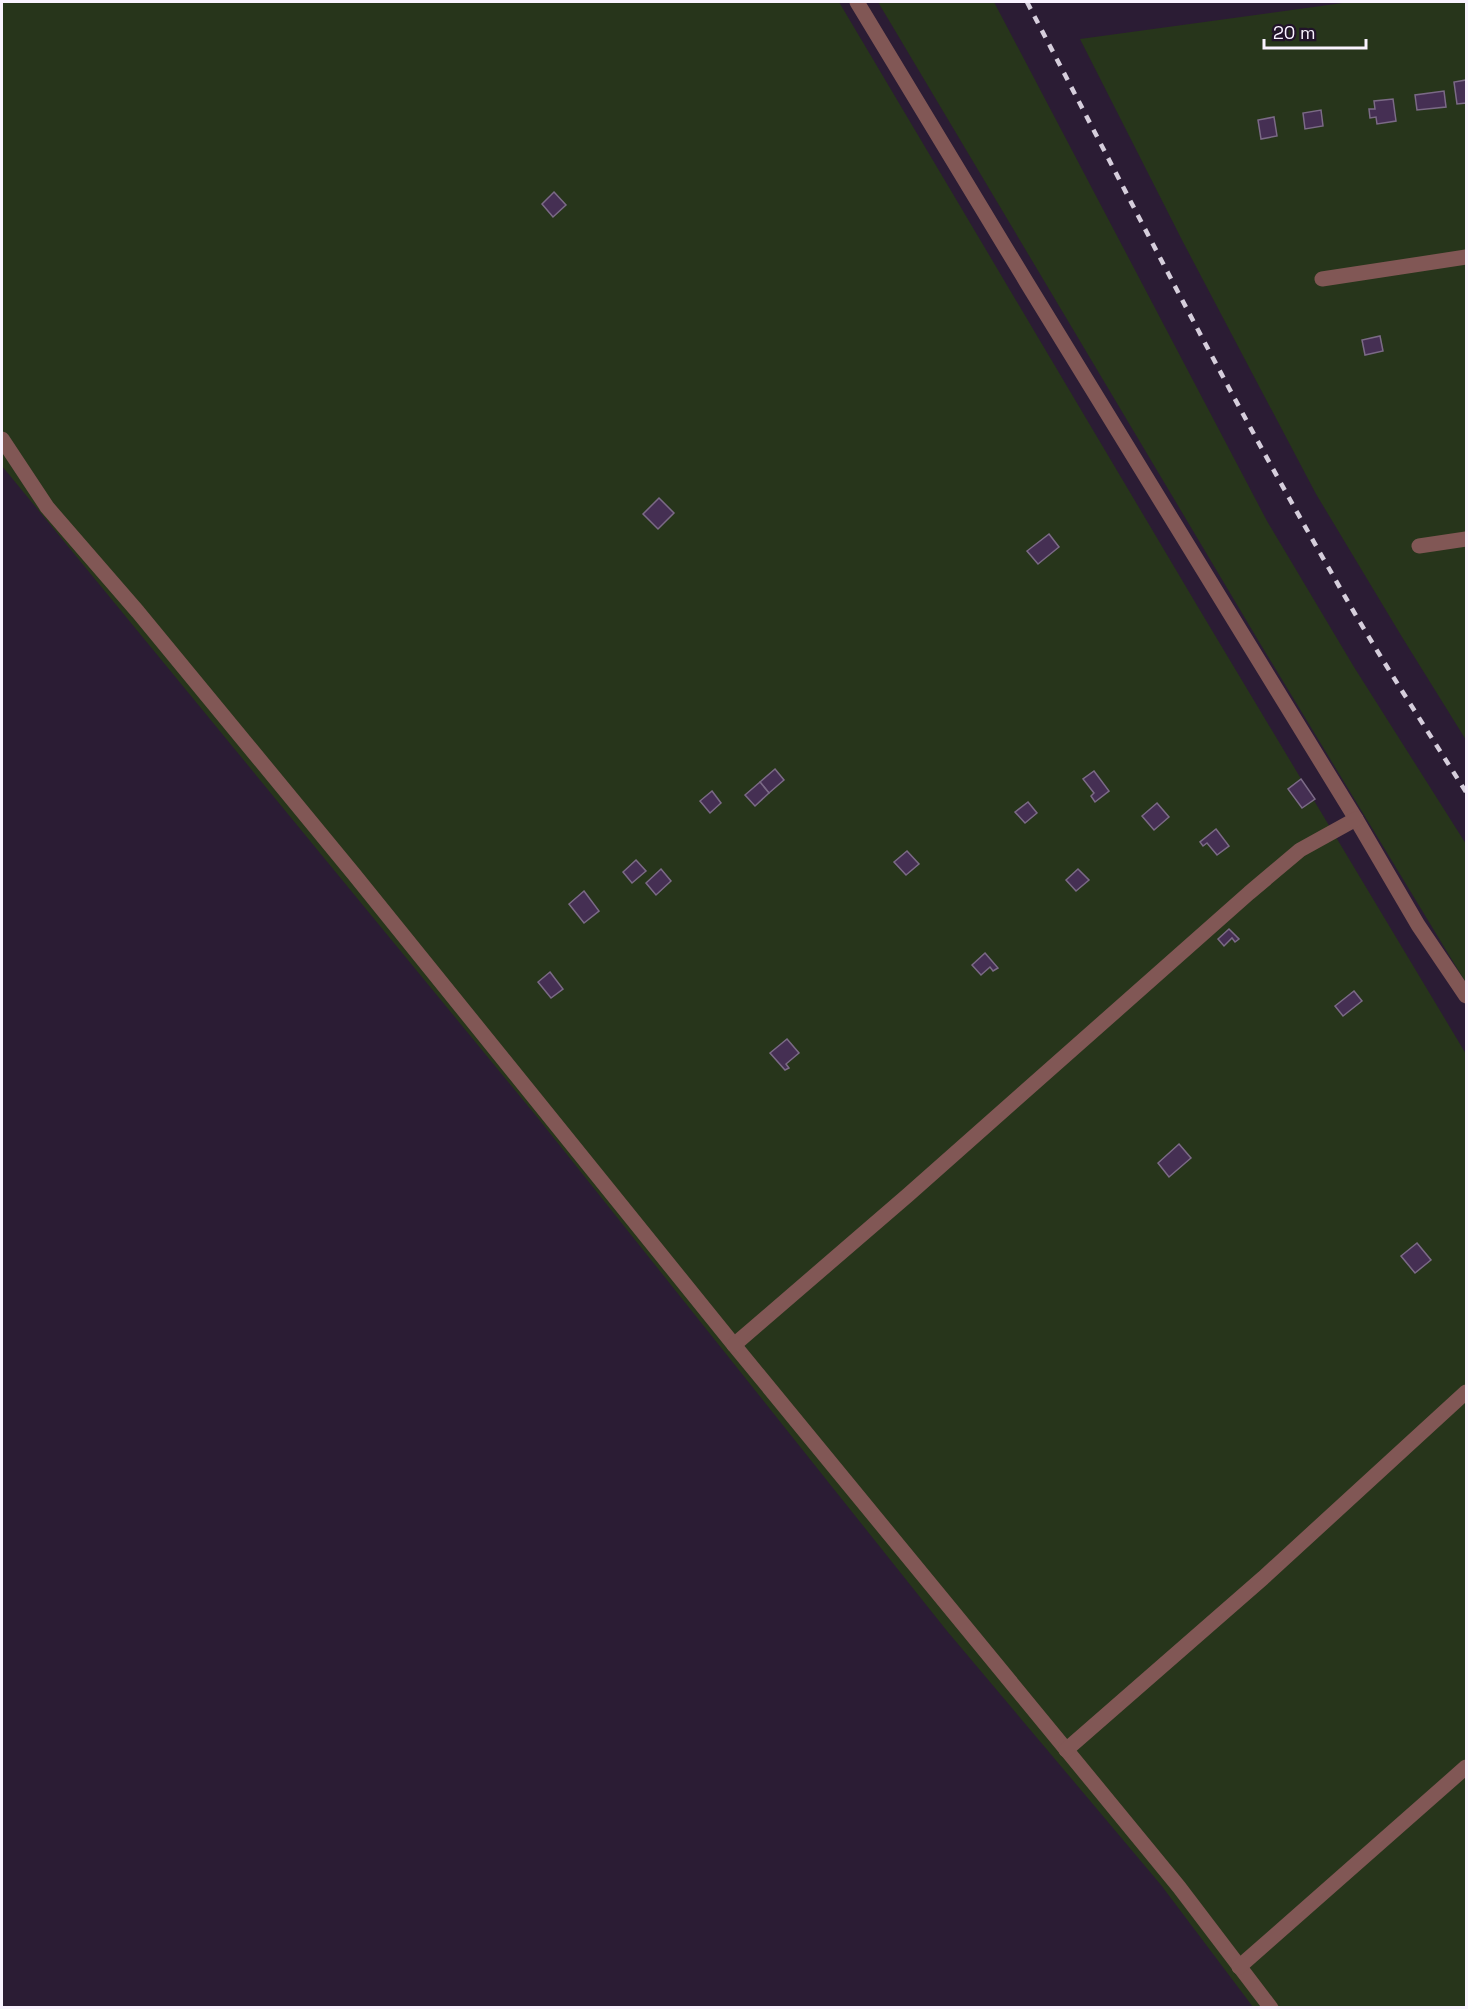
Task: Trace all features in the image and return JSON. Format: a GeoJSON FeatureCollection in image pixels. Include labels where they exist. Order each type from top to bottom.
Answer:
{"type":"FeatureCollection","features":[{"type":"Feature","properties":{"kind":"lane"},"geometry":{"type":"LineString","coordinates":[[857,2],[1356,819],[1418,925],[1467,996]]}},
{"type":"Feature","properties":{"kind":"lane"},"geometry":{"type":"LineString","coordinates":[[1322,279],[1467,256]]}},
{"type":"Feature","properties":{"kind":"lane"},"geometry":{"type":"LineString","coordinates":[[2,439],[47,507],[138,612],[331,846],[734,1345],[1179,1887],[1271,2007]]}},
{"type":"Feature","properties":{"kind":"lane"},"geometry":{"type":"LineString","coordinates":[[1419,546],[1467,539]]}},
{"type":"Feature","properties":{"kind":"lane"},"geometry":{"type":"LineString","coordinates":[[734,1345],[909,1195],[1266,878],[1300,850],[1356,819]]}},
{"type":"Feature","properties":{"kind":"lane"},"geometry":{"type":"LineString","coordinates":[[1066,1750],[1263,1578],[1467,1392]]}},
{"type":"Feature","properties":{"kind":"lane"},"geometry":{"type":"LineString","coordinates":[[1239,1967],[1467,1767]]}},
{"type":"Feature","properties":{"kind":"green space"},"geometry":{"type":"Polygon","coordinates":[[[2,2],[839,2],[1466,1054],[1466,2007],[1253,2007],[1161,1885],[947,1631],[537,1117],[2,466],[2,2]]]}},
{"type":"Feature","properties":{"kind":"green space"},"geometry":{"type":"Polygon","coordinates":[[[878,2],[994,2],[1267,521],[1354,667],[1466,844],[1466,983],[1261,645],[878,2]]]}},
{"type":"Feature","properties":{"kind":"green space"},"geometry":{"type":"Polygon","coordinates":[[[1350,2],[1466,2],[1466,740],[1316,494],[1183,242],[1080,39],[1350,2]]]}},
{"type":"Feature","properties":{"kind":"building"},"geometry":{"type":"Polygon","coordinates":[[[1466,80],[1466,103],[1457,104],[1454,82],[1466,80]]]}},
{"type":"Feature","properties":{"kind":"building"},"geometry":{"type":"Polygon","coordinates":[[[1444,91],[1446,107],[1417,110],[1415,95],[1444,91]]]}},
{"type":"Feature","properties":{"kind":"building"},"geometry":{"type":"Polygon","coordinates":[[[1393,99],[1396,121],[1377,124],[1376,117],[1370,118],[1369,109],[1375,109],[1374,101],[1393,99]]]}},
{"type":"Feature","properties":{"kind":"building"},"geometry":{"type":"Polygon","coordinates":[[[1321,110],[1323,126],[1305,129],[1303,113],[1321,110]]]}},
{"type":"Feature","properties":{"kind":"building"},"geometry":{"type":"Polygon","coordinates":[[[1274,117],[1277,136],[1261,139],[1258,120],[1274,117]]]}},
{"type":"Feature","properties":{"kind":"building"},"geometry":{"type":"Polygon","coordinates":[[[554,192],[566,205],[553,217],[542,204],[554,192]]]}},
{"type":"Feature","properties":{"kind":"building"},"geometry":{"type":"Polygon","coordinates":[[[1380,336],[1383,351],[1365,355],[1362,340],[1380,336]]]}},
{"type":"Feature","properties":{"kind":"building"},"geometry":{"type":"Polygon","coordinates":[[[659,498],[674,513],[658,529],[643,514],[659,498]]]}},
{"type":"Feature","properties":{"kind":"building"},"geometry":{"type":"Polygon","coordinates":[[[1049,534],[1059,547],[1038,564],[1027,551],[1049,534]]]}},
{"type":"Feature","properties":{"kind":"building"},"geometry":{"type":"Polygon","coordinates":[[[775,769],[784,780],[769,793],[760,782],[775,769]]]}},
{"type":"Feature","properties":{"kind":"building"},"geometry":{"type":"Polygon","coordinates":[[[1094,771],[1109,791],[1095,802],[1091,796],[1094,793],[1083,779],[1094,771]]]}},
{"type":"Feature","properties":{"kind":"building"},"geometry":{"type":"Polygon","coordinates":[[[1301,779],[1315,799],[1302,808],[1288,789],[1301,779]]]}},
{"type":"Feature","properties":{"kind":"building"},"geometry":{"type":"Polygon","coordinates":[[[760,782],[769,793],[755,806],[745,795],[760,782]]]}},
{"type":"Feature","properties":{"kind":"building"},"geometry":{"type":"Polygon","coordinates":[[[712,791],[721,803],[710,813],[700,801],[712,791]]]}},
{"type":"Feature","properties":{"kind":"building"},"geometry":{"type":"Polygon","coordinates":[[[1028,802],[1037,813],[1025,823],[1015,812],[1028,802]]]}},
{"type":"Feature","properties":{"kind":"building"},"geometry":{"type":"Polygon","coordinates":[[[1157,803],[1169,817],[1154,830],[1142,816],[1157,803]]]}},
{"type":"Feature","properties":{"kind":"building"},"geometry":{"type":"Polygon","coordinates":[[[1216,829],[1229,846],[1217,855],[1207,843],[1203,846],[1200,842],[1216,829]]]}},
{"type":"Feature","properties":{"kind":"building"},"geometry":{"type":"Polygon","coordinates":[[[907,851],[919,864],[906,875],[894,862],[907,851]]]}},
{"type":"Feature","properties":{"kind":"building"},"geometry":{"type":"Polygon","coordinates":[[[636,860],[646,871],[632,883],[623,872],[636,860]]]}},
{"type":"Feature","properties":{"kind":"building"},"geometry":{"type":"Polygon","coordinates":[[[661,869],[671,881],[656,895],[646,883],[661,869]]]}},
{"type":"Feature","properties":{"kind":"building"},"geometry":{"type":"Polygon","coordinates":[[[1078,869],[1089,880],[1076,891],[1066,880],[1078,869]]]}},
{"type":"Feature","properties":{"kind":"building"},"geometry":{"type":"Polygon","coordinates":[[[584,891],[599,911],[584,923],[569,904],[584,891]]]}},
{"type":"Feature","properties":{"kind":"building"},"geometry":{"type":"Polygon","coordinates":[[[1229,929],[1239,939],[1235,942],[1232,938],[1224,946],[1218,939],[1229,929]]]}},
{"type":"Feature","properties":{"kind":"building"},"geometry":{"type":"Polygon","coordinates":[[[985,953],[998,968],[993,971],[990,967],[981,975],[972,965],[985,953]]]}},
{"type":"Feature","properties":{"kind":"building"},"geometry":{"type":"Polygon","coordinates":[[[550,972],[563,989],[551,998],[538,982],[550,972]]]}},
{"type":"Feature","properties":{"kind":"building"},"geometry":{"type":"Polygon","coordinates":[[[1354,991],[1362,1001],[1343,1016],[1335,1006],[1354,991]]]}},
{"type":"Feature","properties":{"kind":"building"},"geometry":{"type":"Polygon","coordinates":[[[787,1039],[799,1053],[786,1064],[789,1068],[785,1070],[770,1053],[787,1039]]]}},
{"type":"Feature","properties":{"kind":"building"},"geometry":{"type":"Polygon","coordinates":[[[1179,1144],[1191,1158],[1169,1177],[1158,1163],[1179,1144]]]}},
{"type":"Feature","properties":{"kind":"building"},"geometry":{"type":"Polygon","coordinates":[[[1417,1243],[1431,1260],[1415,1273],[1401,1256],[1417,1243]]]}},
{"type":"Feature","properties":{"kind":"railway"},"geometry":{"type":"LineString","coordinates":[[1027,2],[1178,292],[1295,508],[1399,687],[1466,792]]}}]}
